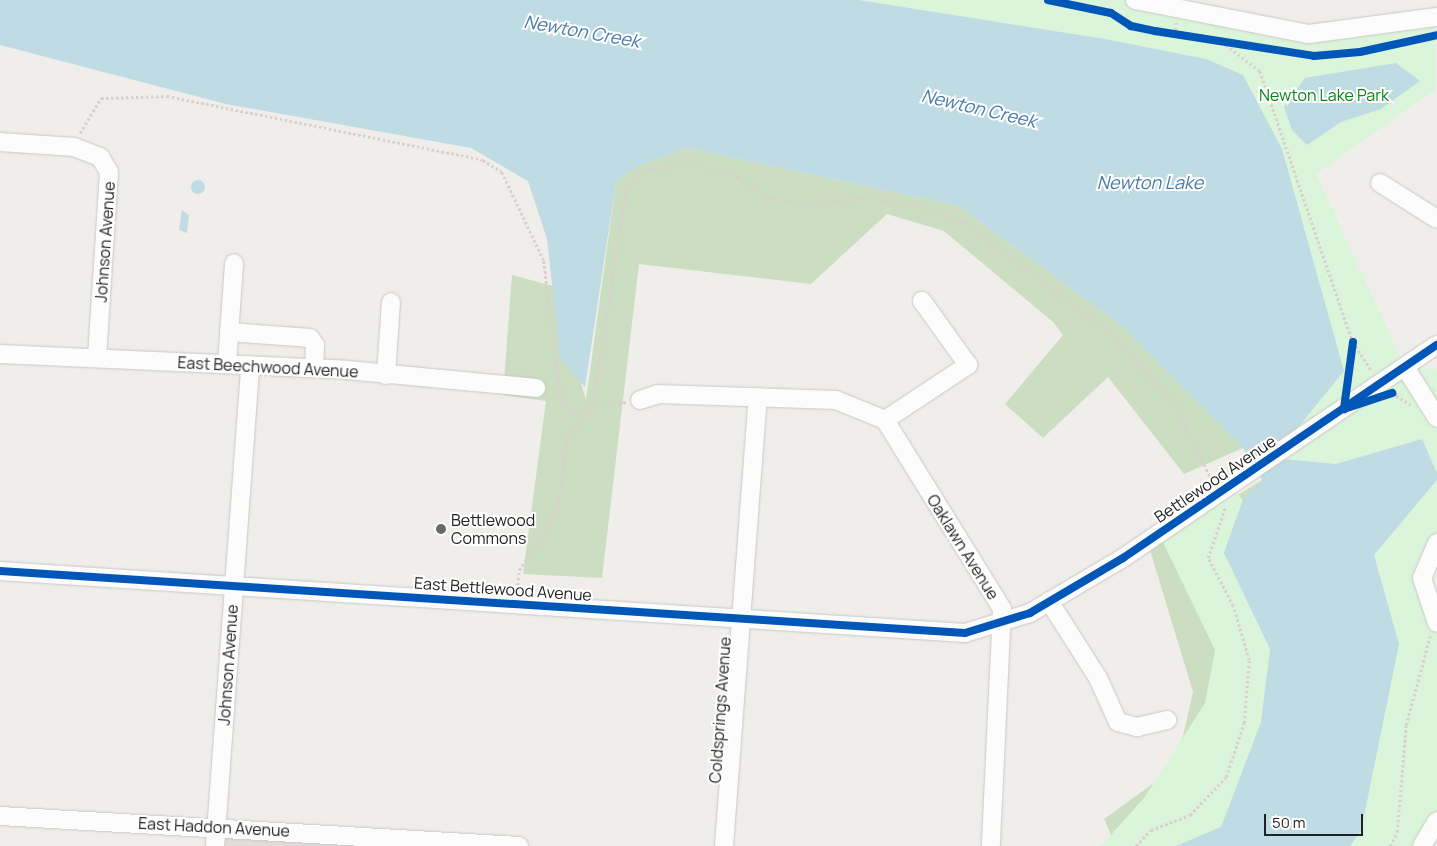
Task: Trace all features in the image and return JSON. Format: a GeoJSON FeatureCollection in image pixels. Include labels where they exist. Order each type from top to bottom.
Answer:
{"type":"FeatureCollection","features":[{"type":"Feature","properties":{"kind":"street"},"geometry":{"type":"LineString","coordinates":[[1135,0],[1309,34],[1437,17]]}},
{"type":"Feature","properties":{"kind":"street"},"geometry":{"type":"LineString","coordinates":[[0,142],[77,147]]}},
{"type":"Feature","properties":{"kind":"street","name":"Johnson Avenue"},"geometry":{"type":"LineString","coordinates":[[77,147],[100,157],[109,172],[98,357]]}},
{"type":"Feature","properties":{"kind":"street"},"geometry":{"type":"LineString","coordinates":[[1380,183],[1437,219]]}},
{"type":"Feature","properties":{"kind":"street"},"geometry":{"type":"LineString","coordinates":[[227,364],[234,263]]}},
{"type":"Feature","properties":{"kind":"street"},"geometry":{"type":"LineString","coordinates":[[640,400],[658,394],[836,400],[881,417],[968,365],[922,301]]}},
{"type":"Feature","properties":{"kind":"street"},"geometry":{"type":"LineString","coordinates":[[386,375],[391,302]]}},
{"type":"Feature","properties":{"kind":"street"},"geometry":{"type":"LineString","coordinates":[[229,332],[310,338],[315,345],[314,368]]}},
{"type":"Feature","properties":{"kind":"street","name":"Bettlewood Avenue"},"geometry":{"type":"LineString","coordinates":[[1002,624],[1049,601],[1218,494],[1437,345]]}},
{"type":"Feature","properties":{"kind":"street","name":"East Beechwood Avenue"},"geometry":{"type":"LineString","coordinates":[[0,354],[314,368],[536,388]]}},
{"type":"Feature","properties":{"kind":"street","name":"Johnson Avenue"},"geometry":{"type":"LineString","coordinates":[[215,846],[250,365]]}},
{"type":"Feature","properties":{"kind":"street"},"geometry":{"type":"LineString","coordinates":[[1405,367],[1437,418]]}},
{"type":"Feature","properties":{"kind":"street","name":"Coldsprings Avenue"},"geometry":{"type":"LineString","coordinates":[[724,846],[758,397]]}},
{"type":"Feature","properties":{"kind":"street","name":"Oaklawn Avenue"},"geometry":{"type":"LineString","coordinates":[[881,417],[1002,609],[991,846]]}},
{"type":"Feature","properties":{"kind":"street"},"geometry":{"type":"LineString","coordinates":[[1434,628],[1422,578],[1437,543]]}},
{"type":"Feature","properties":{"kind":"street","name":"East Bettlewood Avenue"},"geometry":{"type":"LineString","coordinates":[[0,572],[234,585],[965,634],[1002,624]]}},
{"type":"Feature","properties":{"kind":"street"},"geometry":{"type":"LineString","coordinates":[[1049,601],[1098,678],[1118,722],[1137,727],[1167,720]]}},
{"type":"Feature","properties":{"kind":"street","name":"East Haddon Avenue"},"geometry":{"type":"LineString","coordinates":[[0,816],[216,826],[518,846]]}},
{"type":"Feature","properties":{"kind":"street"},"geometry":{"type":"LineString","coordinates":[[1422,846],[1437,821]]}},
{"type":"Feature","properties":{"kind":"path"},"geometry":{"type":"LineString","coordinates":[[1175,35],[1176,22]]}},
{"type":"Feature","properties":{"kind":"path"},"geometry":{"type":"LineString","coordinates":[[1226,46],[1260,71],[1353,342],[1380,384],[1416,408]]}},
{"type":"Feature","properties":{"kind":"path"},"geometry":{"type":"LineString","coordinates":[[77,147],[81,127],[101,98],[167,96],[483,160],[502,172],[544,261],[562,405],[574,411],[640,400]]}},
{"type":"Feature","properties":{"kind":"path"},"geometry":{"type":"LineString","coordinates":[[516,604],[519,570],[547,528],[558,498],[567,439],[592,408],[625,194],[639,171],[693,164],[739,177],[769,198],[807,204],[865,198],[919,206],[964,222],[1116,338],[1176,406],[1226,510],[1213,535],[1208,558],[1233,606],[1249,660],[1244,723],[1226,778],[1190,815],[1151,830],[1136,846]]}},
{"type":"Feature","properties":{"kind":"path"},"geometry":{"type":"LineString","coordinates":[[1390,846],[1398,832],[1406,725],[1428,655],[1434,628]]}},
{"type":"Feature","properties":{"kind":"shaded area"},"geometry":{"type":"Polygon","coordinates":[[[216,826],[519,846],[215,846],[216,826]]]}},
{"type":"Feature","properties":{"kind":"green space","name":"Newton Lake Park"},"geometry":{"type":"Polygon","coordinates":[[[859,0],[1135,0],[1271,30],[1435,18],[1436,89],[1316,174],[1405,367],[1437,369],[1437,473],[1422,439],[1336,464],[1272,458],[1282,149],[1243,75],[1105,39],[859,0]]]}},
{"type":"Feature","properties":{"kind":"green space"},"geometry":{"type":"Polygon","coordinates":[[[687,148],[959,206],[1123,327],[1243,448],[1184,474],[1108,377],[1043,438],[1005,404],[1063,335],[1053,322],[944,231],[887,214],[811,284],[639,264],[602,578],[523,574],[546,401],[503,395],[512,275],[553,286],[586,400],[616,182],[640,165],[687,148]]]}},
{"type":"Feature","properties":{"kind":"green space"},"geometry":{"type":"Polygon","coordinates":[[[1262,480],[1220,576],[1258,653],[1245,765],[1150,846],[1116,846],[1104,819],[1176,767],[1193,692],[1150,550],[1262,480]]]}},
{"type":"Feature","properties":{"kind":"green space"},"geometry":{"type":"Polygon","coordinates":[[[1437,480],[1437,543],[1422,578],[1437,623],[1437,821],[1422,846],[1350,846],[1361,831],[1399,644],[1374,555],[1437,480]]]}},
{"type":"Feature","properties":{"kind":"green space"},"geometry":{"type":"Polygon","coordinates":[[[1230,486],[1243,500],[1224,553],[1270,649],[1261,722],[1221,827],[1176,846],[1101,846],[1144,798],[1205,703],[1215,650],[1159,534],[1230,486]]]}},
{"type":"Feature","properties":{"kind":"water","name":"Newton Lake"},"geometry":{"type":"Polygon","coordinates":[[[0,0],[859,0],[1105,39],[1206,59],[1243,75],[1282,149],[1344,371],[1273,458],[1336,464],[1422,439],[1437,473],[1437,480],[1374,555],[1399,644],[1361,831],[1350,846],[1176,846],[1221,827],[1261,722],[1270,649],[1224,553],[1243,500],[1262,480],[1243,448],[1123,327],[959,206],[687,148],[640,165],[616,182],[585,387],[560,357],[547,239],[528,181],[471,148],[226,104],[0,45],[0,0]]]}},
{"type":"Feature","properties":{"kind":"water"},"geometry":{"type":"Polygon","coordinates":[[[1396,63],[1420,81],[1381,109],[1341,122],[1307,145],[1292,130],[1284,107],[1305,78],[1396,63]]]}},
{"type":"Feature","properties":{"kind":"water"},"geometry":{"type":"Polygon","coordinates":[[[195,180],[201,180],[205,187],[201,194],[195,194],[191,190],[191,184],[195,180]]]}},
{"type":"Feature","properties":{"kind":"water"},"geometry":{"type":"Polygon","coordinates":[[[182,210],[189,215],[187,233],[179,230],[182,210]]]}},
{"type":"Feature","properties":{"kind":"cycle path"},"geometry":{"type":"LineString","coordinates":[[1048,0],[1111,13],[1131,26],[1314,56],[1360,52],[1437,35]]}},
{"type":"Feature","properties":{"kind":"cycle path"},"geometry":{"type":"LineString","coordinates":[[1353,342],[1344,409],[1392,393]]}},
{"type":"Feature","properties":{"kind":"cycle path"},"geometry":{"type":"LineString","coordinates":[[0,571],[965,633],[1030,613],[1123,558],[1437,345]]}},
{"type":"Feature","properties":{"kind":"place","name":"Bettlewood Commons"},"geometry":{"type":"Point","coordinates":[441,529]}},
{"type":"Feature","properties":{"kind":"water label","name":"Newton Creek"},"geometry":{"type":"Point","coordinates":[582,31]}},
{"type":"Feature","properties":{"kind":"water label","name":"Newton Creek"},"geometry":{"type":"Point","coordinates":[979,108]}}]}
